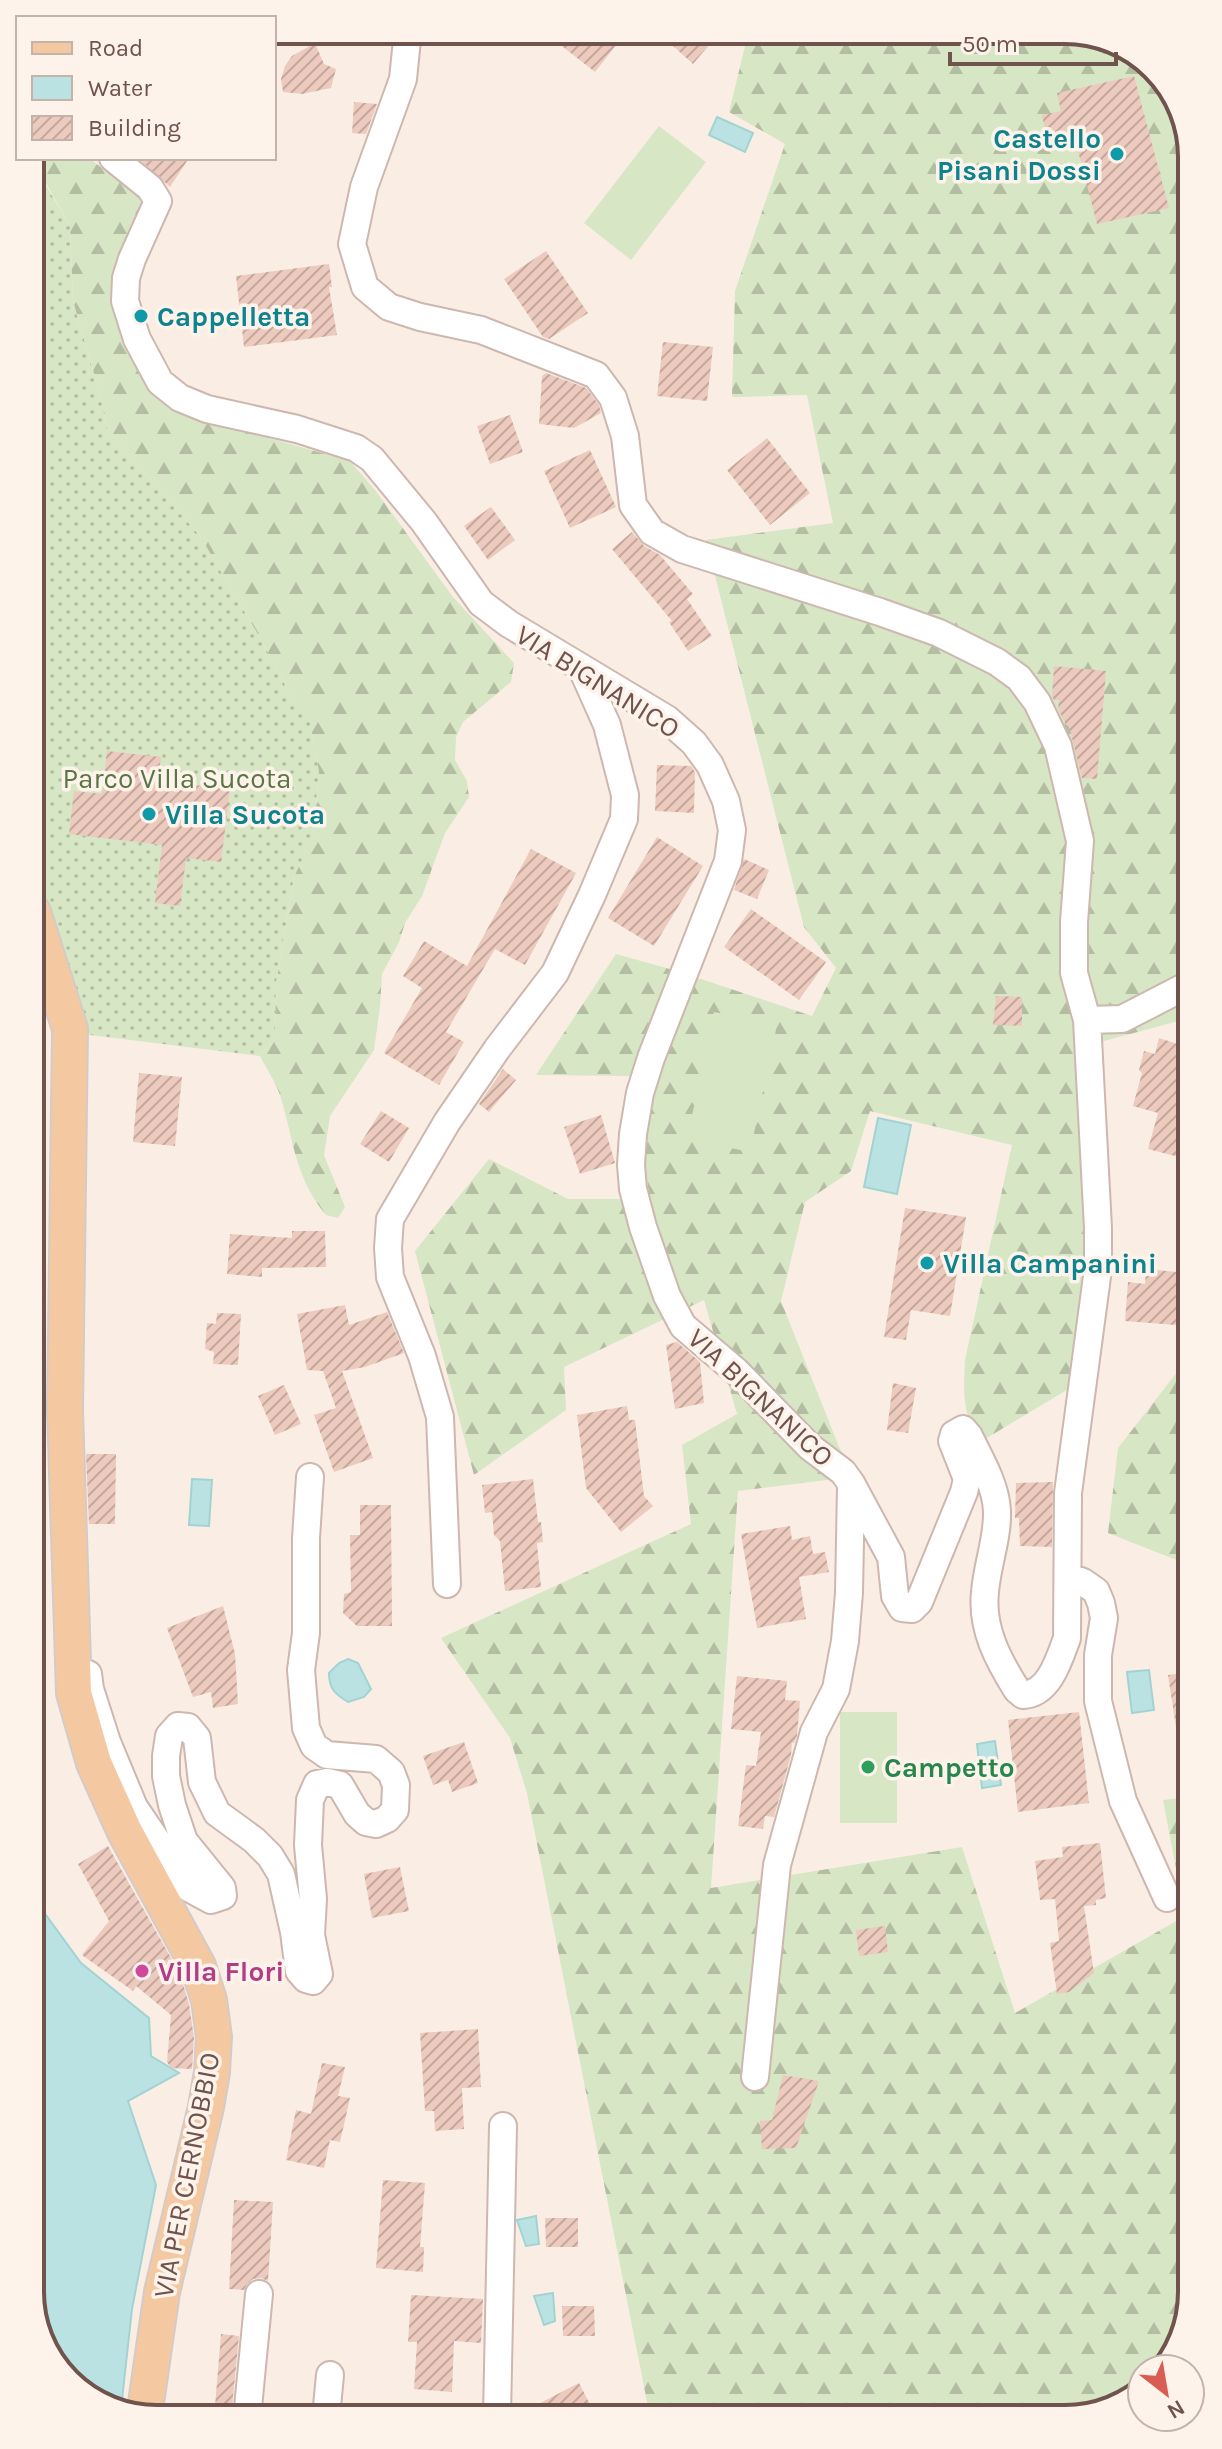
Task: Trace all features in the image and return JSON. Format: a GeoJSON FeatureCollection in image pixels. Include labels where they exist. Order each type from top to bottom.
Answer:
{"type":"FeatureCollection","features":[{"type":"Feature","properties":{"kind":"main road","name":"VIA PER CERNOBBIO"},"geometry":{"type":"LineString","coordinates":[[44,947],[70,1029],[65,1410],[74,1693],[94,1763],[125,1832],[198,1966],[209,2000],[214,2037],[206,2107],[162,2292],[146,2404]]}},
{"type":"Feature","properties":{"kind":"street","name":"VIA BIGNANICO"},"geometry":{"type":"LineString","coordinates":[[115,160],[150,188],[158,201],[132,259],[126,278],[125,301],[137,339],[160,382],[180,398],[207,409],[297,429],[356,448],[372,459],[392,480],[481,603],[509,624],[667,719],[694,743],[710,765],[726,801],[732,830],[728,861],[640,1093],[631,1165],[633,1189],[643,1227],[667,1296],[683,1326],[737,1372],[810,1447],[843,1472],[851,1483],[891,1557],[895,1596],[902,1608],[912,1609],[919,1602],[964,1492],[967,1479],[952,1441],[954,1434],[963,1429],[969,1436],[993,1490],[997,1511],[985,1591],[984,1620],[991,1642],[1010,1679],[1023,1695],[1032,1695],[1043,1689],[1067,1638],[1070,1479],[1098,1269],[1087,1020],[1074,973],[1080,841],[1058,746],[1037,702],[1019,678],[997,662],[939,633],[682,549],[652,532],[633,505],[625,436],[613,398],[596,375],[481,330],[389,307],[365,287],[352,244],[364,187],[403,79],[407,44]]}},
{"type":"Feature","properties":{"kind":"street"},"geometry":{"type":"LineString","coordinates":[[447,1584],[440,1417],[422,1356],[390,1277],[390,1219],[447,1122],[555,973],[624,819],[625,795],[607,725],[582,669]]}},
{"type":"Feature","properties":{"kind":"street"},"geometry":{"type":"LineString","coordinates":[[1087,1020],[1122,1019],[1178,990]]}},
{"type":"Feature","properties":{"kind":"street"},"geometry":{"type":"LineString","coordinates":[[68,1537],[78,1537],[82,1555],[90,1689],[107,1742],[134,1807],[189,1888],[211,1900],[223,1896],[216,1878],[184,1841],[172,1805],[166,1776],[169,1736],[178,1726],[188,1727],[197,1738],[202,1782],[217,1813],[254,1840],[270,1856],[281,1874],[299,1971],[306,1979],[313,1981],[319,1974],[311,1935],[310,1800],[317,1784],[327,1782],[340,1785],[357,1814],[366,1822],[376,1824],[387,1819],[395,1810],[396,1785],[391,1772],[376,1759],[327,1755],[314,1746],[306,1728],[301,1670],[306,1633],[305,1561],[310,1477]]}},
{"type":"Feature","properties":{"kind":"street"},"geometry":{"type":"LineString","coordinates":[[755,2077],[777,1865],[814,1732],[836,1689],[845,1641],[850,1578],[851,1483]]}},
{"type":"Feature","properties":{"kind":"street"},"geometry":{"type":"LineString","coordinates":[[1068,1576],[1096,1591],[1101,1603],[1104,1618],[1098,1655],[1098,1701],[1123,1801],[1167,1898]]}},
{"type":"Feature","properties":{"kind":"street"},"geometry":{"type":"LineString","coordinates":[[497,2405],[503,2126]]}},
{"type":"Feature","properties":{"kind":"street"},"geometry":{"type":"LineString","coordinates":[[248,2405],[259,2294]]}},
{"type":"Feature","properties":{"kind":"street"},"geometry":{"type":"LineString","coordinates":[[327,2405],[330,2375]]}},
{"type":"Feature","properties":{"kind":"green space"},"geometry":{"type":"Polygon","coordinates":[[[746,44],[1072,44],[1094,48],[1121,59],[1145,77],[1163,101],[1176,135],[1178,1021],[1093,1044],[1111,1263],[1090,1376],[985,1439],[977,1432],[971,1424],[965,1403],[965,1360],[1012,1145],[870,1111],[851,1171],[805,1202],[781,1301],[851,1477],[738,1491],[711,1888],[962,1847],[1015,2013],[1178,1920],[1176,2314],[1160,2353],[1126,2353],[1126,2386],[1087,2403],[648,2405],[527,1793],[510,1738],[441,1638],[691,1524],[682,1445],[737,1414],[704,1300],[564,1367],[566,1410],[474,1475],[415,1251],[489,1159],[568,1199],[650,1199],[630,1076],[536,1075],[616,954],[812,1016],[836,968],[804,927],[706,540],[833,523],[807,395],[732,397],[735,291],[785,144],[729,112],[746,44]]]}},
{"type":"Feature","properties":{"kind":"green space"},"geometry":{"type":"Polygon","coordinates":[[[659,126],[706,162],[631,260],[584,223],[659,126]]]}},
{"type":"Feature","properties":{"kind":"green space"},"geometry":{"type":"Polygon","coordinates":[[[44,160],[92,160],[139,197],[142,206],[119,262],[111,305],[127,342],[206,420],[350,461],[375,490],[453,597],[514,663],[511,682],[463,722],[456,737],[455,760],[467,781],[469,797],[445,833],[422,896],[405,923],[382,974],[374,1050],[330,1116],[324,1155],[345,1207],[338,1218],[326,1215],[307,1186],[280,1095],[260,1056],[275,1036],[276,984],[294,877],[313,836],[319,772],[309,718],[289,692],[200,536],[107,429],[73,301],[70,226],[44,179],[44,160]]]}},
{"type":"Feature","properties":{"kind":"green space","name":"Parco Villa Sucota"},"geometry":{"type":"Polygon","coordinates":[[[44,182],[70,226],[73,301],[107,429],[200,536],[289,692],[309,717],[319,772],[313,837],[294,877],[276,984],[275,1036],[260,1056],[82,1034],[83,1027],[44,903],[44,182]]]}},
{"type":"Feature","properties":{"kind":"green space"},"geometry":{"type":"Polygon","coordinates":[[[714,1012],[777,1025],[750,1152],[687,1139],[714,1012]]]}},
{"type":"Feature","properties":{"kind":"green space"},"geometry":{"type":"Polygon","coordinates":[[[1178,1371],[1178,1561],[1108,1533],[1118,1448],[1178,1371]]]}},
{"type":"Feature","properties":{"kind":"green space","name":"Campetto"},"geometry":{"type":"Polygon","coordinates":[[[840,1712],[897,1712],[897,1823],[840,1823],[840,1712]]]}},
{"type":"Feature","properties":{"kind":"green space"},"geometry":{"type":"Polygon","coordinates":[[[1178,1798],[1178,1879],[1163,1800],[1178,1798]]]}},
{"type":"Feature","properties":{"kind":"water"},"geometry":{"type":"Polygon","coordinates":[[[717,117],[753,133],[745,152],[709,135],[717,117]]]}},
{"type":"Feature","properties":{"kind":"water"},"geometry":{"type":"Polygon","coordinates":[[[878,1118],[911,1125],[897,1194],[864,1187],[878,1118]]]}},
{"type":"Feature","properties":{"kind":"water"},"geometry":{"type":"Polygon","coordinates":[[[192,1479],[212,1480],[209,1526],[189,1525],[192,1479]]]}},
{"type":"Feature","properties":{"kind":"water"},"geometry":{"type":"Polygon","coordinates":[[[348,1659],[358,1663],[371,1689],[364,1697],[348,1702],[334,1690],[329,1673],[348,1659]]]}},
{"type":"Feature","properties":{"kind":"water"},"geometry":{"type":"Polygon","coordinates":[[[1149,1670],[1154,1710],[1132,1713],[1127,1672],[1149,1670]]]}},
{"type":"Feature","properties":{"kind":"water"},"geometry":{"type":"Polygon","coordinates":[[[995,1741],[1001,1785],[982,1788],[977,1744],[995,1741]]]}},
{"type":"Feature","properties":{"kind":"water"},"geometry":{"type":"Polygon","coordinates":[[[44,1912],[81,1963],[149,2018],[151,2056],[179,2073],[128,2101],[156,2185],[132,2309],[122,2399],[94,2386],[72,2366],[53,2335],[46,2314],[44,1912]]]}},
{"type":"Feature","properties":{"kind":"water"},"geometry":{"type":"Polygon","coordinates":[[[536,2216],[539,2244],[526,2246],[517,2220],[536,2216]]]}},
{"type":"Feature","properties":{"kind":"water"},"geometry":{"type":"Polygon","coordinates":[[[553,2293],[555,2321],[544,2325],[534,2296],[553,2293]]]}},
{"type":"Feature","properties":{"kind":"building"},"geometry":{"type":"Polygon","coordinates":[[[315,44],[324,64],[336,69],[331,88],[302,94],[283,92],[281,79],[292,56],[315,44]]]}},
{"type":"Feature","properties":{"kind":"building"},"geometry":{"type":"Polygon","coordinates":[[[559,44],[617,44],[595,72],[559,44]]]}},
{"type":"Feature","properties":{"kind":"building"},"geometry":{"type":"Polygon","coordinates":[[[675,44],[710,44],[693,64],[673,46],[675,44]]]}},
{"type":"Feature","properties":{"kind":"building","name":"Castello Pisani Dossi"},"geometry":{"type":"Polygon","coordinates":[[[1134,76],[1169,208],[1097,224],[1075,139],[1048,145],[1042,115],[1061,111],[1057,93],[1134,76]]]}},
{"type":"Feature","properties":{"kind":"building"},"geometry":{"type":"Polygon","coordinates":[[[354,102],[377,104],[366,134],[352,133],[354,102]]]}},
{"type":"Feature","properties":{"kind":"building"},"geometry":{"type":"Polygon","coordinates":[[[140,160],[188,160],[170,187],[140,160]]]}},
{"type":"Feature","properties":{"kind":"building"},"geometry":{"type":"Polygon","coordinates":[[[546,251],[588,313],[549,339],[543,337],[504,279],[546,251]]]}},
{"type":"Feature","properties":{"kind":"building"},"geometry":{"type":"Polygon","coordinates":[[[329,264],[332,287],[329,287],[337,335],[244,347],[236,276],[329,264]]]}},
{"type":"Feature","properties":{"kind":"building"},"geometry":{"type":"Polygon","coordinates":[[[663,342],[713,347],[707,401],[657,396],[663,342]]]}},
{"type":"Feature","properties":{"kind":"building"},"geometry":{"type":"Polygon","coordinates":[[[546,373],[586,388],[599,405],[601,413],[574,428],[539,424],[542,376],[546,373]]]}},
{"type":"Feature","properties":{"kind":"building"},"geometry":{"type":"Polygon","coordinates":[[[510,415],[523,452],[490,464],[477,426],[510,415]]]}},
{"type":"Feature","properties":{"kind":"building"},"geometry":{"type":"Polygon","coordinates":[[[767,438],[810,493],[770,525],[727,470],[767,438]]]}},
{"type":"Feature","properties":{"kind":"building"},"geometry":{"type":"Polygon","coordinates":[[[590,450],[616,507],[570,528],[544,471],[590,450]]]}},
{"type":"Feature","properties":{"kind":"building"},"geometry":{"type":"Polygon","coordinates":[[[491,507],[515,540],[488,560],[464,526],[491,507]]]}},
{"type":"Feature","properties":{"kind":"building"},"geometry":{"type":"Polygon","coordinates":[[[632,532],[644,546],[660,555],[693,594],[687,599],[712,636],[688,651],[669,622],[672,621],[612,549],[632,532]]]}},
{"type":"Feature","properties":{"kind":"building"},"geometry":{"type":"Polygon","coordinates":[[[1054,666],[1106,671],[1097,779],[1082,778],[1069,726],[1058,708],[1059,700],[1054,700],[1052,696],[1054,666]]]}},
{"type":"Feature","properties":{"kind":"building","name":"Villa Sucota"},"geometry":{"type":"Polygon","coordinates":[[[107,751],[161,757],[158,781],[230,789],[221,862],[186,858],[180,906],[155,903],[162,845],[69,834],[74,791],[102,794],[107,751]]]}},
{"type":"Feature","properties":{"kind":"building"},"geometry":{"type":"Polygon","coordinates":[[[657,765],[691,766],[695,772],[694,813],[655,811],[657,765]]]}},
{"type":"Feature","properties":{"kind":"building"},"geometry":{"type":"Polygon","coordinates":[[[657,837],[703,866],[654,946],[608,918],[657,837]]]}},
{"type":"Feature","properties":{"kind":"building"},"geometry":{"type":"Polygon","coordinates":[[[531,849],[576,873],[525,965],[495,949],[446,1032],[464,1042],[439,1085],[384,1053],[422,988],[403,976],[424,941],[467,966],[531,849]]]}},
{"type":"Feature","properties":{"kind":"building"},"geometry":{"type":"Polygon","coordinates":[[[744,859],[769,870],[757,899],[734,890],[744,859]]]}},
{"type":"Feature","properties":{"kind":"building"},"geometry":{"type":"Polygon","coordinates":[[[751,909],[826,962],[799,1000],[724,947],[751,909]]]}},
{"type":"Feature","properties":{"kind":"building"},"geometry":{"type":"Polygon","coordinates":[[[996,996],[1022,997],[1022,1026],[993,1025],[996,996]]]}},
{"type":"Feature","properties":{"kind":"building"},"geometry":{"type":"Polygon","coordinates":[[[1159,1038],[1178,1044],[1178,1157],[1148,1149],[1158,1113],[1133,1106],[1144,1051],[1155,1054],[1159,1038]]]}},
{"type":"Feature","properties":{"kind":"building"},"geometry":{"type":"Polygon","coordinates":[[[503,1069],[516,1080],[489,1112],[479,1104],[503,1069]]]}},
{"type":"Feature","properties":{"kind":"building"},"geometry":{"type":"Polygon","coordinates":[[[139,1073],[182,1077],[175,1146],[133,1142],[139,1073]]]}},
{"type":"Feature","properties":{"kind":"building"},"geometry":{"type":"Polygon","coordinates":[[[381,1111],[409,1128],[389,1162],[360,1144],[381,1111]]]}},
{"type":"Feature","properties":{"kind":"building"},"geometry":{"type":"Polygon","coordinates":[[[601,1115],[615,1163],[580,1174],[564,1127],[601,1115]]]}},
{"type":"Feature","properties":{"kind":"building","name":"Villa Campanini"},"geometry":{"type":"Polygon","coordinates":[[[905,1208],[966,1217],[950,1316],[911,1310],[906,1340],[884,1337],[905,1208]]]}},
{"type":"Feature","properties":{"kind":"building"},"geometry":{"type":"Polygon","coordinates":[[[292,1231],[325,1231],[326,1267],[262,1268],[262,1277],[227,1274],[230,1234],[292,1238],[292,1231]]]}},
{"type":"Feature","properties":{"kind":"building"},"geometry":{"type":"Polygon","coordinates":[[[1146,1269],[1178,1272],[1178,1325],[1125,1321],[1128,1282],[1145,1284],[1146,1269]]]}},
{"type":"Feature","properties":{"kind":"building"},"geometry":{"type":"Polygon","coordinates":[[[345,1305],[349,1325],[387,1312],[404,1353],[365,1367],[342,1371],[373,1458],[334,1472],[314,1415],[336,1408],[323,1371],[307,1370],[297,1314],[345,1305]]]}},
{"type":"Feature","properties":{"kind":"building"},"geometry":{"type":"Polygon","coordinates":[[[217,1313],[241,1314],[238,1365],[213,1364],[214,1352],[205,1349],[207,1323],[216,1324],[217,1313]]]}},
{"type":"Feature","properties":{"kind":"building"},"geometry":{"type":"Polygon","coordinates":[[[677,1342],[700,1362],[704,1403],[675,1409],[666,1345],[677,1342]]]}},
{"type":"Feature","properties":{"kind":"building"},"geometry":{"type":"Polygon","coordinates":[[[893,1383],[916,1388],[908,1433],[887,1430],[893,1383]]]}},
{"type":"Feature","properties":{"kind":"building"},"geometry":{"type":"Polygon","coordinates":[[[284,1385],[301,1424],[275,1435],[258,1396],[284,1385]]]}},
{"type":"Feature","properties":{"kind":"building"},"geometry":{"type":"Polygon","coordinates":[[[627,1406],[629,1420],[635,1420],[644,1496],[653,1506],[621,1532],[586,1488],[577,1415],[627,1406]]]}},
{"type":"Feature","properties":{"kind":"building"},"geometry":{"type":"Polygon","coordinates":[[[86,1454],[116,1454],[115,1524],[89,1524],[86,1454]]]}},
{"type":"Feature","properties":{"kind":"building"},"geometry":{"type":"Polygon","coordinates":[[[533,1479],[543,1542],[537,1543],[541,1587],[505,1591],[500,1541],[494,1535],[492,1512],[485,1513],[482,1485],[533,1479]]]}},
{"type":"Feature","properties":{"kind":"building"},"geometry":{"type":"Polygon","coordinates":[[[1053,1482],[1052,1547],[1020,1546],[1019,1518],[1015,1518],[1016,1483],[1053,1482]]]}},
{"type":"Feature","properties":{"kind":"building"},"geometry":{"type":"Polygon","coordinates":[[[360,1505],[391,1505],[392,1626],[357,1626],[343,1613],[344,1594],[351,1592],[350,1535],[360,1535],[360,1505]]]}},
{"type":"Feature","properties":{"kind":"building"},"geometry":{"type":"Polygon","coordinates":[[[790,1526],[792,1540],[810,1536],[813,1554],[825,1552],[829,1572],[799,1577],[806,1619],[757,1628],[741,1534],[790,1526]]]}},
{"type":"Feature","properties":{"kind":"building"},"geometry":{"type":"Polygon","coordinates":[[[223,1606],[235,1654],[238,1704],[213,1708],[211,1692],[193,1697],[167,1628],[223,1606]]]}},
{"type":"Feature","properties":{"kind":"building"},"geometry":{"type":"Polygon","coordinates":[[[1178,1674],[1178,1740],[1168,1675],[1178,1674]]]}},
{"type":"Feature","properties":{"kind":"building"},"geometry":{"type":"Polygon","coordinates":[[[737,1676],[787,1681],[785,1700],[800,1701],[797,1735],[792,1743],[774,1817],[765,1816],[763,1829],[738,1826],[746,1765],[756,1766],[761,1732],[731,1729],[737,1676]]]}},
{"type":"Feature","properties":{"kind":"building"},"geometry":{"type":"Polygon","coordinates":[[[1079,1712],[1089,1803],[1018,1812],[1008,1720],[1079,1712]]]}},
{"type":"Feature","properties":{"kind":"building"},"geometry":{"type":"Polygon","coordinates":[[[464,1742],[478,1783],[452,1792],[448,1780],[433,1785],[423,1756],[464,1742]]]}},
{"type":"Feature","properties":{"kind":"building"},"geometry":{"type":"Polygon","coordinates":[[[1100,1843],[1106,1898],[1096,1900],[1096,1905],[1084,1906],[1094,1973],[1069,1992],[1057,1994],[1050,1943],[1059,1941],[1055,1899],[1040,1900],[1035,1861],[1063,1857],[1062,1847],[1100,1843]]]}},
{"type":"Feature","properties":{"kind":"building","name":"Villa Flori"},"geometry":{"type":"Polygon","coordinates":[[[108,1846],[180,1974],[194,2038],[192,2069],[171,2068],[167,2062],[171,2015],[136,1986],[133,1991],[82,1955],[109,1921],[78,1864],[108,1846]]]}},
{"type":"Feature","properties":{"kind":"building"},"geometry":{"type":"Polygon","coordinates":[[[400,1867],[409,1911],[372,1918],[364,1874],[400,1867]]]}},
{"type":"Feature","properties":{"kind":"building"},"geometry":{"type":"Polygon","coordinates":[[[885,1926],[888,1952],[859,1956],[856,1930],[885,1926]]]}},
{"type":"Feature","properties":{"kind":"building"},"geometry":{"type":"Polygon","coordinates":[[[478,2029],[481,2087],[462,2088],[464,2129],[435,2131],[434,2111],[425,2111],[420,2033],[478,2029]]]}},
{"type":"Feature","properties":{"kind":"building"},"geometry":{"type":"Polygon","coordinates":[[[322,2063],[345,2067],[338,2096],[350,2098],[340,2142],[330,2140],[324,2168],[286,2160],[296,2110],[311,2114],[322,2063]]]}},
{"type":"Feature","properties":{"kind":"building"},"geometry":{"type":"Polygon","coordinates":[[[783,2075],[819,2081],[796,2148],[762,2149],[760,2121],[772,2120],[783,2075]]]}},
{"type":"Feature","properties":{"kind":"building"},"geometry":{"type":"Polygon","coordinates":[[[383,2180],[425,2183],[420,2247],[424,2247],[423,2272],[376,2268],[383,2180]]]}},
{"type":"Feature","properties":{"kind":"building"},"geometry":{"type":"Polygon","coordinates":[[[234,2200],[273,2202],[268,2281],[253,2279],[244,2290],[229,2289],[234,2200]]]}},
{"type":"Feature","properties":{"kind":"building"},"geometry":{"type":"Polygon","coordinates":[[[545,2218],[578,2218],[578,2247],[546,2247],[545,2218]]]}},
{"type":"Feature","properties":{"kind":"building"},"geometry":{"type":"Polygon","coordinates":[[[411,2295],[483,2299],[481,2343],[454,2341],[452,2392],[414,2389],[417,2342],[408,2342],[411,2295]]]}},
{"type":"Feature","properties":{"kind":"building"},"geometry":{"type":"Polygon","coordinates":[[[562,2306],[594,2306],[595,2336],[563,2336],[562,2306]]]}},
{"type":"Feature","properties":{"kind":"building"},"geometry":{"type":"Polygon","coordinates":[[[221,2334],[239,2336],[232,2405],[215,2405],[221,2334]]]}},
{"type":"Feature","properties":{"kind":"building"},"geometry":{"type":"Polygon","coordinates":[[[579,2383],[590,2405],[536,2405],[579,2383]]]}},
{"type":"Feature","properties":{"kind":"place","name":"Castello Pisani Dossi"},"geometry":{"type":"Point","coordinates":[1117,154]}},
{"type":"Feature","properties":{"kind":"place","name":"Cappelletta"},"geometry":{"type":"Point","coordinates":[141,316]}},
{"type":"Feature","properties":{"kind":"place","name":"Villa Sucota"},"geometry":{"type":"Point","coordinates":[149,814]}},
{"type":"Feature","properties":{"kind":"place","name":"Villa Campanini"},"geometry":{"type":"Point","coordinates":[927,1263]}},
{"type":"Feature","properties":{"kind":"place","name":"Campetto"},"geometry":{"type":"Point","coordinates":[868,1767]}},
{"type":"Feature","properties":{"kind":"place","name":"Villa Flori"},"geometry":{"type":"Point","coordinates":[142,1971]}}]}
